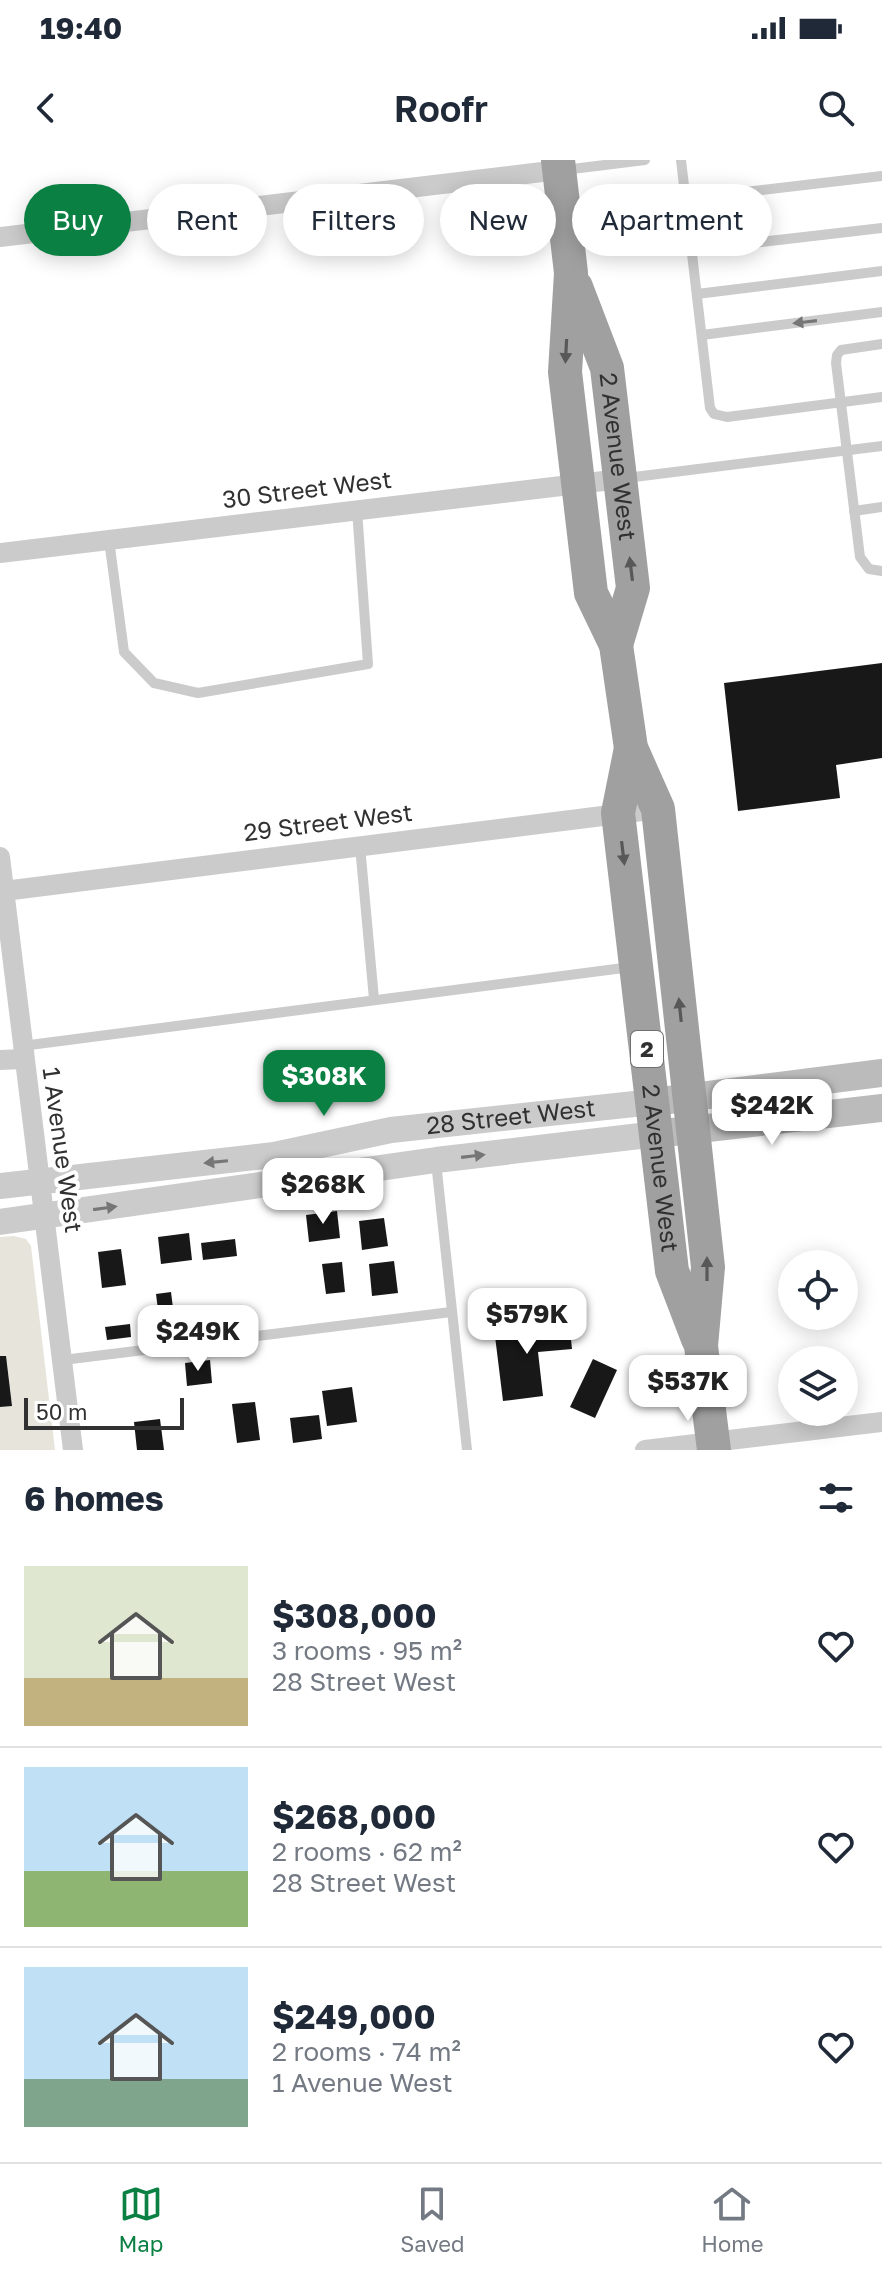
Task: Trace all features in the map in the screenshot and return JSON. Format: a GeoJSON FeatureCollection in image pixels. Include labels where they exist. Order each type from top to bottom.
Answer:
{"type":"FeatureCollection","features":[{"type":"Feature","properties":{"kind":"highway","name":"2 Avenue West"},"geometry":{"type":"LineString","coordinates":[[558,165],[571,273],[565,372],[591,593],[616,645],[631,748],[658,809],[708,1267],[701,1346],[713,1446]]}},
{"type":"Feature","properties":{"kind":"highway","name":"2 Avenue West"},"geometry":{"type":"LineString","coordinates":[[571,273],[607,368],[633,588],[616,645]]}},
{"type":"Feature","properties":{"kind":"highway","name":"2 Avenue West"},"geometry":{"type":"LineString","coordinates":[[631,748],[618,813],[672,1271],[701,1346]]}},
{"type":"Feature","properties":{"kind":"main road","name":"28 Street West"},"geometry":{"type":"LineString","coordinates":[[691,1114],[882,1073]]}},
{"type":"Feature","properties":{"kind":"main road","name":"28 Street West"},"geometry":{"type":"LineString","coordinates":[[655,1118],[691,1114],[882,1108]]}},
{"type":"Feature","properties":{"kind":"street"},"geometry":{"type":"LineString","coordinates":[[0,237],[558,165]]}},
{"type":"Feature","properties":{"kind":"street","name":"30 Street West"},"geometry":{"type":"LineString","coordinates":[[0,553],[620,479]]}},
{"type":"Feature","properties":{"kind":"street","name":"29 Street West"},"geometry":{"type":"LineString","coordinates":[[4,891],[658,809]]}},
{"type":"Feature","properties":{"kind":"street","name":"1 Avenue West"},"geometry":{"type":"LineString","coordinates":[[0,857],[73,1450]]}},
{"type":"Feature","properties":{"kind":"street"},"geometry":{"type":"LineString","coordinates":[[0,1060],[23,1053]]}},
{"type":"Feature","properties":{"kind":"street","name":"28 Street West"},"geometry":{"type":"LineString","coordinates":[[0,1222],[436,1160],[655,1118]]}},
{"type":"Feature","properties":{"kind":"street","name":"28 Street West"},"geometry":{"type":"LineString","coordinates":[[0,1186],[274,1155],[391,1130],[655,1118]]}},
{"type":"Feature","properties":{"kind":"street"},"geometry":{"type":"LineString","coordinates":[[645,1450],[713,1446],[882,1422]]}},
{"type":"Feature","properties":{"kind":"lane"},"geometry":{"type":"LineString","coordinates":[[558,165],[645,160]]}},
{"type":"Feature","properties":{"kind":"lane"},"geometry":{"type":"LineString","coordinates":[[681,160],[683,184]]}},
{"type":"Feature","properties":{"kind":"lane"},"geometry":{"type":"LineString","coordinates":[[772,189],[882,176]]}},
{"type":"Feature","properties":{"kind":"lane"},"geometry":{"type":"LineString","coordinates":[[772,241],[882,228]]}},
{"type":"Feature","properties":{"kind":"lane"},"geometry":{"type":"LineString","coordinates":[[693,256],[710,408],[714,414],[727,417],[882,397]]}},
{"type":"Feature","properties":{"kind":"lane"},"geometry":{"type":"LineString","coordinates":[[697,294],[882,271]]}},
{"type":"Feature","properties":{"kind":"lane"},"geometry":{"type":"LineString","coordinates":[[702,335],[882,312]]}},
{"type":"Feature","properties":{"kind":"lane"},"geometry":{"type":"LineString","coordinates":[[882,344],[850,348],[837,355],[840,403],[860,557],[869,569],[882,571]]}},
{"type":"Feature","properties":{"kind":"lane"},"geometry":{"type":"LineString","coordinates":[[620,479],[882,446]]}},
{"type":"Feature","properties":{"kind":"lane"},"geometry":{"type":"LineString","coordinates":[[854,511],[882,507]]}},
{"type":"Feature","properties":{"kind":"lane"},"geometry":{"type":"LineString","coordinates":[[109,540],[124,652],[154,683],[198,693],[368,664],[357,510]]}},
{"type":"Feature","properties":{"kind":"lane"},"geometry":{"type":"LineString","coordinates":[[360,845],[374,999]]}},
{"type":"Feature","properties":{"kind":"lane"},"geometry":{"type":"LineString","coordinates":[[23,1053],[374,999],[637,966]]}},
{"type":"Feature","properties":{"kind":"lane"},"geometry":{"type":"LineString","coordinates":[[882,1108],[882,1117]]}},
{"type":"Feature","properties":{"kind":"lane"},"geometry":{"type":"LineString","coordinates":[[436,1160],[467,1450]]}},
{"type":"Feature","properties":{"kind":"lane"},"geometry":{"type":"LineString","coordinates":[[63,1360],[451,1312]]}},
{"type":"Feature","properties":{"kind":"shaded area"},"geometry":{"type":"Polygon","coordinates":[[[0,1237],[26,1239],[31,1246],[55,1450],[0,1450],[0,1237]]]}},
{"type":"Feature","properties":{"kind":"building"},"geometry":{"type":"Polygon","coordinates":[[[882,663],[882,758],[836,765],[840,798],[738,811],[724,683],[882,663]]]}},
{"type":"Feature","properties":{"kind":"building"},"geometry":{"type":"Polygon","coordinates":[[[337,1211],[340,1238],[309,1242],[306,1215],[337,1211]]]}},
{"type":"Feature","properties":{"kind":"building"},"geometry":{"type":"Polygon","coordinates":[[[384,1218],[388,1246],[362,1250],[359,1221],[384,1218]]]}},
{"type":"Feature","properties":{"kind":"building"},"geometry":{"type":"Polygon","coordinates":[[[189,1233],[192,1260],[161,1264],[158,1237],[189,1233]]]}},
{"type":"Feature","properties":{"kind":"building"},"geometry":{"type":"Polygon","coordinates":[[[235,1239],[237,1256],[203,1260],[201,1243],[235,1239]]]}},
{"type":"Feature","properties":{"kind":"building"},"geometry":{"type":"Polygon","coordinates":[[[121,1249],[126,1285],[102,1288],[98,1252],[121,1249]]]}},
{"type":"Feature","properties":{"kind":"building"},"geometry":{"type":"Polygon","coordinates":[[[394,1261],[398,1293],[372,1296],[369,1264],[394,1261]]]}},
{"type":"Feature","properties":{"kind":"building"},"geometry":{"type":"Polygon","coordinates":[[[342,1262],[345,1292],[326,1294],[322,1264],[342,1262]]]}},
{"type":"Feature","properties":{"kind":"building"},"geometry":{"type":"Polygon","coordinates":[[[171,1292],[174,1316],[159,1318],[156,1294],[171,1292]]]}},
{"type":"Feature","properties":{"kind":"building"},"geometry":{"type":"Polygon","coordinates":[[[569,1320],[572,1349],[538,1352],[543,1396],[503,1401],[494,1328],[569,1320]]]}},
{"type":"Feature","properties":{"kind":"building"},"geometry":{"type":"Polygon","coordinates":[[[130,1324],[131,1337],[107,1340],[105,1327],[130,1324]]]}},
{"type":"Feature","properties":{"kind":"building"},"geometry":{"type":"Polygon","coordinates":[[[0,1356],[6,1356],[12,1406],[0,1407],[0,1356]]]}},
{"type":"Feature","properties":{"kind":"building"},"geometry":{"type":"Polygon","coordinates":[[[593,1359],[617,1370],[595,1418],[570,1407],[593,1359]]]}},
{"type":"Feature","properties":{"kind":"building"},"geometry":{"type":"Polygon","coordinates":[[[210,1360],[212,1383],[187,1386],[185,1363],[210,1360]]]}},
{"type":"Feature","properties":{"kind":"building"},"geometry":{"type":"Polygon","coordinates":[[[352,1387],[357,1422],[327,1426],[322,1391],[352,1387]]]}},
{"type":"Feature","properties":{"kind":"building"},"geometry":{"type":"Polygon","coordinates":[[[255,1402],[260,1440],[237,1443],[232,1404],[255,1402]]]}},
{"type":"Feature","properties":{"kind":"building"},"geometry":{"type":"Polygon","coordinates":[[[319,1415],[322,1439],[293,1443],[290,1418],[319,1415]]]}},
{"type":"Feature","properties":{"kind":"building"},"geometry":{"type":"Polygon","coordinates":[[[160,1419],[164,1450],[137,1450],[134,1422],[160,1419]]]}}]}
